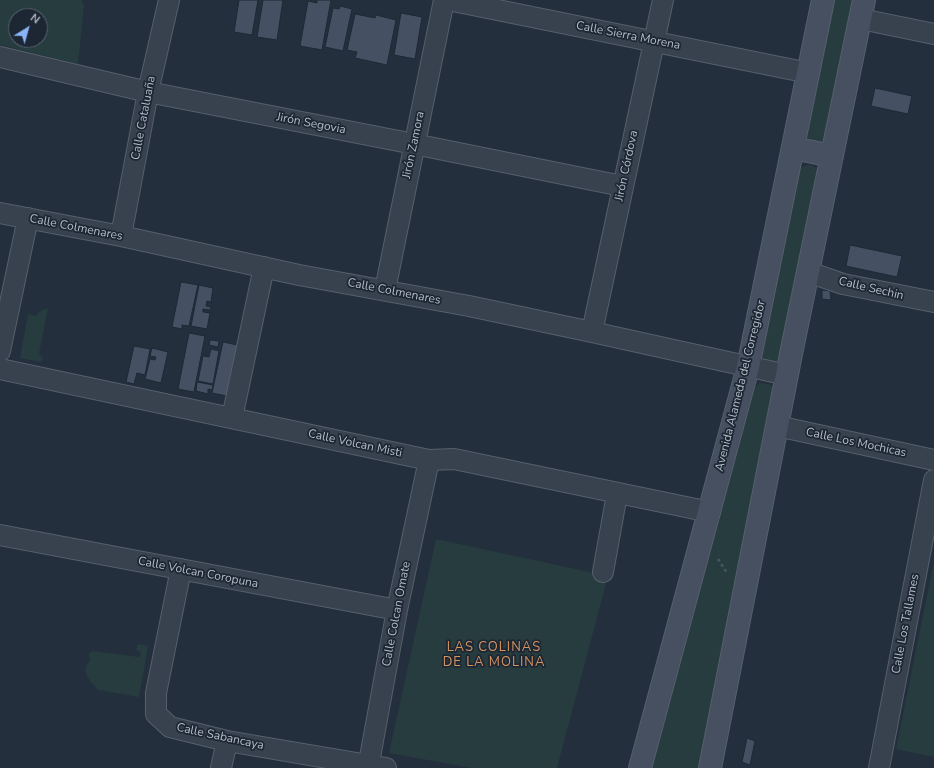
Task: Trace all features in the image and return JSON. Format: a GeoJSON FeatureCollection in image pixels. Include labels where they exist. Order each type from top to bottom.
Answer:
{"type":"FeatureCollection","features":[{"type":"Feature","properties":{"kind":"main road","name":"Avenida Alameda del Corregidor"},"geometry":{"type":"LineString","coordinates":[[640,768],[748,367],[823,0]]}},
{"type":"Feature","properties":{"kind":"main road"},"geometry":{"type":"LineString","coordinates":[[710,768],[787,375],[862,9]]}},
{"type":"Feature","properties":{"kind":"main road"},"geometry":{"type":"LineString","coordinates":[[793,148],[832,156]]}},
{"type":"Feature","properties":{"kind":"street","name":"Calle Cataluaña"},"geometry":{"type":"LineString","coordinates":[[121,236],[148,92],[169,0]]}},
{"type":"Feature","properties":{"kind":"street","name":"Jirón Zamora"},"geometry":{"type":"LineString","coordinates":[[385,290],[444,0]]}},
{"type":"Feature","properties":{"kind":"street","name":"Calle Sierra Morena"},"geometry":{"type":"LineString","coordinates":[[448,0],[654,41],[809,74]]}},
{"type":"Feature","properties":{"kind":"street","name":"Jirón Córdova"},"geometry":{"type":"LineString","coordinates":[[592,332],[663,0]]}},
{"type":"Feature","properties":{"kind":"street"},"geometry":{"type":"LineString","coordinates":[[862,9],[934,34]]}},
{"type":"Feature","properties":{"kind":"street","name":"Jirón Segovia"},"geometry":{"type":"LineString","coordinates":[[0,57],[148,92],[622,186]]}},
{"type":"Feature","properties":{"kind":"street","name":"Calle Colmenares"},"geometry":{"type":"LineString","coordinates":[[0,213],[121,236],[264,267],[592,332],[787,375]]}},
{"type":"Feature","properties":{"kind":"street"},"geometry":{"type":"LineString","coordinates":[[0,351],[28,218]]}},
{"type":"Feature","properties":{"kind":"street"},"geometry":{"type":"LineString","coordinates":[[232,418],[264,267]]}},
{"type":"Feature","properties":{"kind":"street","name":"Calle Sechin"},"geometry":{"type":"LineString","coordinates":[[808,272],[843,284],[934,302]]}},
{"type":"Feature","properties":{"kind":"street","name":"Calle Volcan Misti"},"geometry":{"type":"LineString","coordinates":[[0,369],[429,460],[454,459],[617,494],[710,512]]}},
{"type":"Feature","properties":{"kind":"street","name":"Calle Los Mochicas"},"geometry":{"type":"LineString","coordinates":[[778,426],[934,460]]}},
{"type":"Feature","properties":{"kind":"street","name":"Calle Colcan Omate"},"geometry":{"type":"LineString","coordinates":[[374,767],[397,610],[429,460]]}},
{"type":"Feature","properties":{"kind":"street","name":"Calle Los Tallames"},"geometry":{"type":"LineString","coordinates":[[879,768],[934,480]]}},
{"type":"Feature","properties":{"kind":"street"},"geometry":{"type":"LineString","coordinates":[[603,572],[617,494]]}},
{"type":"Feature","properties":{"kind":"street","name":"Calle Volcan Coropuna"},"geometry":{"type":"LineString","coordinates":[[0,535],[397,610]]}},
{"type":"Feature","properties":{"kind":"street","name":"Calle Sabancaya"},"geometry":{"type":"LineString","coordinates":[[181,569],[156,693],[156,714],[170,727],[227,741],[374,767]]}},
{"type":"Feature","properties":{"kind":"street"},"geometry":{"type":"LineString","coordinates":[[221,768],[227,741]]}},
{"type":"Feature","properties":{"kind":"path"},"geometry":{"type":"LineString","coordinates":[[718,559],[729,578]]}},
{"type":"Feature","properties":{"kind":"green space"},"geometry":{"type":"Polygon","coordinates":[[[0,0],[81,0],[84,5],[78,64],[12,48],[48,48],[48,8],[8,8],[8,47],[0,45],[0,0]]]}},
{"type":"Feature","properties":{"kind":"green space"},"geometry":{"type":"Polygon","coordinates":[[[832,0],[855,0],[826,138],[821,142],[815,142],[808,138],[806,131],[832,0]]]}},
{"type":"Feature","properties":{"kind":"green space"},"geometry":{"type":"Polygon","coordinates":[[[808,165],[817,169],[818,176],[782,356],[773,364],[767,362],[762,357],[762,350],[798,173],[802,167],[808,165]]]}},
{"type":"Feature","properties":{"kind":"green space"},"geometry":{"type":"Polygon","coordinates":[[[48,308],[39,353],[43,359],[41,362],[20,358],[28,314],[36,316],[39,312],[48,308]]]}},
{"type":"Feature","properties":{"kind":"green space"},"geometry":{"type":"Polygon","coordinates":[[[760,383],[769,384],[774,389],[700,768],[650,768],[752,389],[760,383]]]}},
{"type":"Feature","properties":{"kind":"green space"},"geometry":{"type":"Polygon","coordinates":[[[436,539],[608,576],[557,768],[472,768],[389,753],[436,539]]]}},
{"type":"Feature","properties":{"kind":"green space"},"geometry":{"type":"Polygon","coordinates":[[[934,561],[934,757],[896,749],[934,561]]]}},
{"type":"Feature","properties":{"kind":"green space"},"geometry":{"type":"Polygon","coordinates":[[[138,644],[148,646],[139,697],[98,690],[90,681],[85,671],[90,661],[89,654],[92,651],[139,657],[141,652],[136,650],[138,644]]]}},
{"type":"Feature","properties":{"kind":"building"},"geometry":{"type":"Polygon","coordinates":[[[239,0],[258,0],[252,35],[234,32],[239,0]]]}},
{"type":"Feature","properties":{"kind":"building"},"geometry":{"type":"Polygon","coordinates":[[[263,0],[283,0],[277,40],[257,37],[263,0]]]}},
{"type":"Feature","properties":{"kind":"building"},"geometry":{"type":"Polygon","coordinates":[[[317,0],[331,0],[322,50],[300,46],[308,1],[317,3],[317,0]]]}},
{"type":"Feature","properties":{"kind":"building"},"geometry":{"type":"Polygon","coordinates":[[[340,6],[352,9],[343,51],[325,47],[333,8],[339,9],[340,6]]]}},
{"type":"Feature","properties":{"kind":"building"},"geometry":{"type":"Polygon","coordinates":[[[401,13],[422,17],[415,59],[394,55],[401,13]]]}},
{"type":"Feature","properties":{"kind":"building"},"geometry":{"type":"Polygon","coordinates":[[[355,14],[375,18],[376,15],[396,20],[387,65],[355,58],[357,52],[347,50],[355,14]]]}},
{"type":"Feature","properties":{"kind":"building"},"geometry":{"type":"Polygon","coordinates":[[[875,88],[912,96],[908,114],[871,106],[875,88]]]}},
{"type":"Feature","properties":{"kind":"building"},"geometry":{"type":"Polygon","coordinates":[[[850,245],[902,256],[897,277],[846,266],[850,245]]]}},
{"type":"Feature","properties":{"kind":"building"},"geometry":{"type":"Polygon","coordinates":[[[181,282],[198,285],[189,326],[182,325],[182,329],[172,327],[181,282]]]}},
{"type":"Feature","properties":{"kind":"building"},"geometry":{"type":"Polygon","coordinates":[[[199,285],[213,288],[211,302],[207,301],[206,306],[211,307],[210,310],[203,309],[203,312],[210,313],[207,329],[191,326],[199,285]]]}},
{"type":"Feature","properties":{"kind":"building"},"geometry":{"type":"Polygon","coordinates":[[[822,290],[830,291],[831,300],[822,299],[822,290]]]}},
{"type":"Feature","properties":{"kind":"building"},"geometry":{"type":"Polygon","coordinates":[[[189,333],[205,336],[194,392],[178,389],[189,333]]]}},
{"type":"Feature","properties":{"kind":"building"},"geometry":{"type":"Polygon","coordinates":[[[210,340],[219,341],[218,347],[209,345],[210,340]]]}},
{"type":"Feature","properties":{"kind":"building"},"geometry":{"type":"Polygon","coordinates":[[[223,342],[242,346],[232,397],[212,393],[223,342]]]}},
{"type":"Feature","properties":{"kind":"building"},"geometry":{"type":"Polygon","coordinates":[[[134,346],[150,349],[145,375],[137,373],[134,384],[126,382],[134,346]]]}},
{"type":"Feature","properties":{"kind":"building"},"geometry":{"type":"Polygon","coordinates":[[[152,348],[168,352],[161,383],[145,379],[150,359],[155,360],[156,357],[150,356],[152,348]]]}},
{"type":"Feature","properties":{"kind":"building"},"geometry":{"type":"Polygon","coordinates":[[[211,349],[219,351],[213,384],[198,381],[203,356],[209,357],[211,349]]]}},
{"type":"Feature","properties":{"kind":"building"},"geometry":{"type":"Polygon","coordinates":[[[197,382],[213,385],[212,390],[208,389],[208,394],[196,391],[197,382]]]}},
{"type":"Feature","properties":{"kind":"building"},"geometry":{"type":"Polygon","coordinates":[[[747,738],[755,741],[750,765],[742,762],[747,738]]]}},
{"type":"Feature","properties":{"kind":"district","name":"LAS COLINAS DE LA MOLINA"},"geometry":{"type":"Point","coordinates":[494,656]}}]}
